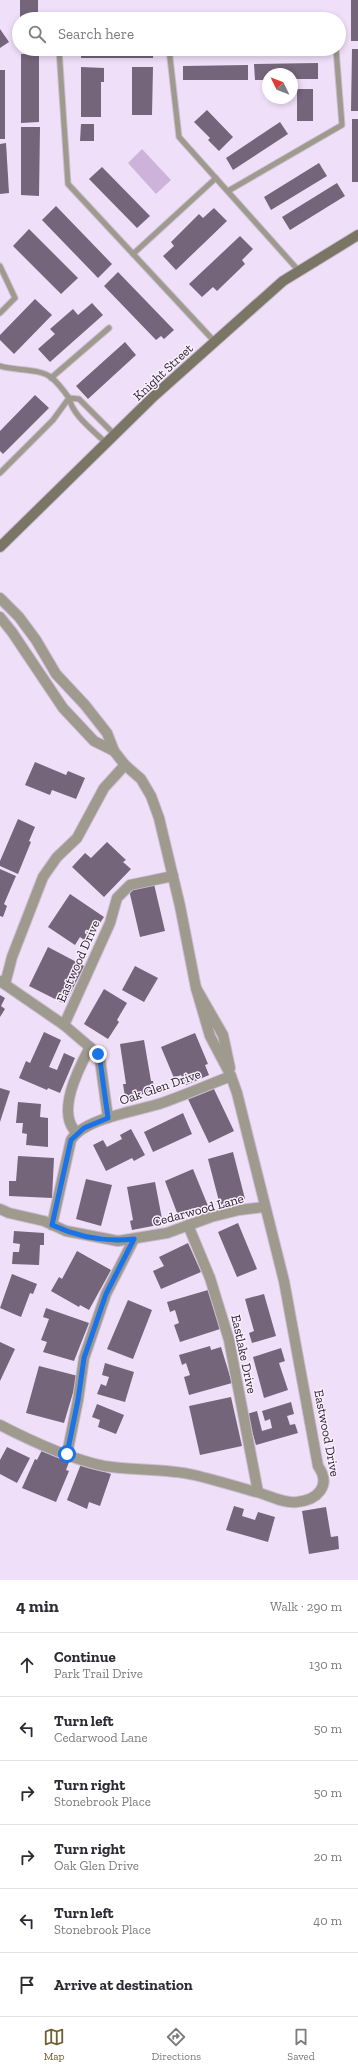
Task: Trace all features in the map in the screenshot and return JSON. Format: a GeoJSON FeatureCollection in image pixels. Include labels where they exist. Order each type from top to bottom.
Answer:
{"type":"FeatureCollection","features":[{"type":"Feature","properties":{"kind":"street","name":"Knight Street"},"geometry":{"type":"LineString","coordinates":[[0,547],[106,443],[283,280],[358,235]]}},
{"type":"Feature","properties":{"kind":"street","name":"Eastwood Drive"},"geometry":{"type":"LineString","coordinates":[[0,598],[19,617],[36,640],[61,682],[82,702],[106,733],[114,751],[125,765],[141,779],[151,796],[159,818],[173,876],[196,988],[223,1036],[231,1076],[237,1093],[264,1206],[284,1281],[318,1466],[324,1483],[320,1492],[316,1496],[295,1502],[283,1501],[258,1492],[178,1471],[103,1465],[32,1442],[0,1425]]}},
{"type":"Feature","properties":{"kind":"street","name":"Eastwood Drive"},"geometry":{"type":"LineString","coordinates":[[0,617],[12,632],[63,708],[94,741],[114,751]]}},
{"type":"Feature","properties":{"kind":"street","name":"Eastwood Drive"},"geometry":{"type":"LineString","coordinates":[[125,765],[104,788],[77,838],[57,857],[43,877],[3,983],[64,1025],[110,922],[117,898],[130,885],[173,876]]}},
{"type":"Feature","properties":{"kind":"street"},"geometry":{"type":"LineString","coordinates":[[64,1025],[90,1047],[100,1060],[108,1118]]}},
{"type":"Feature","properties":{"kind":"street"},"geometry":{"type":"LineString","coordinates":[[52,1225],[71,1140],[77,1133],[70,1123],[67,1108],[72,1089],[90,1047]]}},
{"type":"Feature","properties":{"kind":"street","name":"Oak Glen Drive"},"geometry":{"type":"LineString","coordinates":[[77,1133],[84,1128],[108,1118],[161,1103],[231,1076]]}},
{"type":"Feature","properties":{"kind":"street","name":"Cedarwood Lane"},"geometry":{"type":"LineString","coordinates":[[0,1210],[52,1225],[66,1231],[104,1239],[134,1239],[167,1233],[188,1225],[239,1210],[264,1206]]}},
{"type":"Feature","properties":{"kind":"street","name":"Eastlake Drive"},"geometry":{"type":"LineString","coordinates":[[188,1225],[210,1278],[229,1340],[258,1492]]}},
{"type":"Feature","properties":{"kind":"street"},"geometry":{"type":"LineString","coordinates":[[67,1454],[78,1400],[84,1358],[106,1294],[134,1239]]}},
{"type":"Feature","properties":{"kind":"lane"},"geometry":{"type":"LineString","coordinates":[[59,56],[68,184],[215,342]]}},
{"type":"Feature","properties":{"kind":"lane"},"geometry":{"type":"LineString","coordinates":[[170,56],[179,137],[299,271]]}},
{"type":"Feature","properties":{"kind":"lane"},"geometry":{"type":"LineString","coordinates":[[228,191],[342,125],[337,56]]}},
{"type":"Feature","properties":{"kind":"lane"},"geometry":{"type":"LineString","coordinates":[[133,254],[216,178]]}},
{"type":"Feature","properties":{"kind":"lane"},"geometry":{"type":"LineString","coordinates":[[0,266],[15,298],[0,313]]}},
{"type":"Feature","properties":{"kind":"lane"},"geometry":{"type":"LineString","coordinates":[[51,378],[109,328]]}},
{"type":"Feature","properties":{"kind":"lane"},"geometry":{"type":"LineString","coordinates":[[0,366],[12,370],[35,371],[51,378],[70,398],[71,406],[106,443]]}},
{"type":"Feature","properties":{"kind":"lane"},"geometry":{"type":"LineString","coordinates":[[70,398],[79,399],[115,435]]}},
{"type":"Feature","properties":{"kind":"lane"},"geometry":{"type":"LineString","coordinates":[[0,473],[53,420],[70,398]]}},
{"type":"Feature","properties":{"kind":"shaded area"},"geometry":{"type":"Polygon","coordinates":[[[142,149],[171,180],[156,194],[128,163],[142,149]]]}},
{"type":"Feature","properties":{"kind":"building"},"geometry":{"type":"Polygon","coordinates":[[[20,0],[38,0],[38,12],[20,12],[20,0]]]}},
{"type":"Feature","properties":{"kind":"building"},"geometry":{"type":"Polygon","coordinates":[[[351,0],[358,0],[358,41],[351,41],[351,0]]]}},
{"type":"Feature","properties":{"kind":"building"},"geometry":{"type":"Polygon","coordinates":[[[0,29],[9,42],[0,48],[0,29]]]}},
{"type":"Feature","properties":{"kind":"building"},"geometry":{"type":"Polygon","coordinates":[[[352,49],[358,49],[358,111],[351,111],[352,49]]]}},
{"type":"Feature","properties":{"kind":"building"},"geometry":{"type":"Polygon","coordinates":[[[21,56],[39,56],[39,122],[21,123],[21,56]]]}},
{"type":"Feature","properties":{"kind":"building"},"geometry":{"type":"Polygon","coordinates":[[[81,56],[153,56],[153,58],[81,58],[81,56]]]}},
{"type":"Feature","properties":{"kind":"building"},"geometry":{"type":"Polygon","coordinates":[[[318,63],[318,79],[298,79],[298,68],[262,68],[262,80],[255,80],[254,64],[318,63]]]}},
{"type":"Feature","properties":{"kind":"building"},"geometry":{"type":"Polygon","coordinates":[[[248,65],[248,80],[183,80],[183,66],[248,65]]]}},
{"type":"Feature","properties":{"kind":"building"},"geometry":{"type":"Polygon","coordinates":[[[81,67],[104,68],[104,82],[101,82],[101,117],[81,117],[81,67]]]}},
{"type":"Feature","properties":{"kind":"building"},"geometry":{"type":"Polygon","coordinates":[[[132,67],[153,67],[152,115],[132,115],[132,67]]]}},
{"type":"Feature","properties":{"kind":"building"},"geometry":{"type":"Polygon","coordinates":[[[0,70],[5,70],[5,139],[0,139],[0,70]]]}},
{"type":"Feature","properties":{"kind":"building"},"geometry":{"type":"Polygon","coordinates":[[[298,89],[313,89],[313,121],[297,121],[298,89]]]}},
{"type":"Feature","properties":{"kind":"building"},"geometry":{"type":"Polygon","coordinates":[[[207,110],[233,137],[219,151],[208,140],[210,138],[194,122],[207,110]]]}},
{"type":"Feature","properties":{"kind":"building"},"geometry":{"type":"Polygon","coordinates":[[[352,119],[358,119],[358,182],[352,182],[352,119]]]}},
{"type":"Feature","properties":{"kind":"building"},"geometry":{"type":"Polygon","coordinates":[[[280,122],[288,134],[233,170],[226,158],[280,122]]]}},
{"type":"Feature","properties":{"kind":"building"},"geometry":{"type":"Polygon","coordinates":[[[81,124],[94,124],[94,141],[80,141],[81,124]]]}},
{"type":"Feature","properties":{"kind":"building"},"geometry":{"type":"Polygon","coordinates":[[[21,127],[40,127],[39,196],[21,195],[21,127]]]}},
{"type":"Feature","properties":{"kind":"building"},"geometry":{"type":"Polygon","coordinates":[[[6,143],[9,193],[0,194],[0,144],[6,143]]]}},
{"type":"Feature","properties":{"kind":"building"},"geometry":{"type":"Polygon","coordinates":[[[319,163],[327,176],[271,210],[264,197],[319,163]]]}},
{"type":"Feature","properties":{"kind":"building"},"geometry":{"type":"Polygon","coordinates":[[[102,167],[150,216],[137,228],[89,179],[102,167]]]}},
{"type":"Feature","properties":{"kind":"building"},"geometry":{"type":"Polygon","coordinates":[[[337,183],[345,196],[290,230],[282,217],[337,183]]]}},
{"type":"Feature","properties":{"kind":"building"},"geometry":{"type":"Polygon","coordinates":[[[56,206],[112,264],[98,278],[42,220],[56,206]]]}},
{"type":"Feature","properties":{"kind":"building"},"geometry":{"type":"Polygon","coordinates":[[[214,208],[227,221],[176,270],[163,256],[174,246],[171,242],[199,214],[203,218],[214,208]]]}},
{"type":"Feature","properties":{"kind":"building"},"geometry":{"type":"Polygon","coordinates":[[[29,229],[78,278],[61,294],[13,246],[29,229]]]}},
{"type":"Feature","properties":{"kind":"building"},"geometry":{"type":"Polygon","coordinates":[[[240,236],[253,249],[242,260],[245,264],[217,291],[213,287],[202,297],[189,284],[240,236]]]}},
{"type":"Feature","properties":{"kind":"building"},"geometry":{"type":"Polygon","coordinates":[[[118,272],[174,330],[164,339],[161,336],[156,340],[104,286],[118,272]]]}},
{"type":"Feature","properties":{"kind":"building"},"geometry":{"type":"Polygon","coordinates":[[[35,299],[52,315],[14,354],[0,340],[0,335],[35,299]]]}},
{"type":"Feature","properties":{"kind":"building"},"geometry":{"type":"Polygon","coordinates":[[[92,303],[103,315],[50,362],[38,349],[55,334],[50,329],[73,309],[78,315],[92,303]]]}},
{"type":"Feature","properties":{"kind":"building"},"geometry":{"type":"Polygon","coordinates":[[[125,342],[136,355],[88,399],[76,386],[125,342]]]}},
{"type":"Feature","properties":{"kind":"building"},"geometry":{"type":"Polygon","coordinates":[[[35,395],[49,408],[3,454],[0,451],[0,431],[35,395]]]}},
{"type":"Feature","properties":{"kind":"building"},"geometry":{"type":"Polygon","coordinates":[[[35,762],[66,775],[68,771],[85,778],[76,799],[52,790],[50,795],[25,785],[35,762]]]}},
{"type":"Feature","properties":{"kind":"building"},"geometry":{"type":"Polygon","coordinates":[[[18,819],[35,827],[29,841],[31,842],[18,874],[0,866],[0,861],[18,819]]]}},
{"type":"Feature","properties":{"kind":"building"},"geometry":{"type":"Polygon","coordinates":[[[107,842],[126,860],[123,862],[131,869],[104,897],[72,867],[85,853],[91,858],[107,842]]]}},
{"type":"Feature","properties":{"kind":"building"},"geometry":{"type":"Polygon","coordinates":[[[0,869],[16,876],[4,904],[7,906],[3,917],[0,916],[0,869]]]}},
{"type":"Feature","properties":{"kind":"building"},"geometry":{"type":"Polygon","coordinates":[[[154,884],[165,931],[140,937],[129,890],[154,884]]]}},
{"type":"Feature","properties":{"kind":"building"},"geometry":{"type":"Polygon","coordinates":[[[70,894],[104,917],[87,942],[80,937],[75,945],[48,927],[70,894]]]}},
{"type":"Feature","properties":{"kind":"building"},"geometry":{"type":"Polygon","coordinates":[[[48,947],[84,966],[65,1004],[29,986],[48,947]]]}},
{"type":"Feature","properties":{"kind":"building"},"geometry":{"type":"Polygon","coordinates":[[[135,966],[158,978],[144,1002],[122,990],[135,966]]]}},
{"type":"Feature","properties":{"kind":"building"},"geometry":{"type":"Polygon","coordinates":[[[104,989],[127,1003],[117,1020],[119,1022],[108,1039],[84,1024],[104,989]]]}},
{"type":"Feature","properties":{"kind":"building"},"geometry":{"type":"Polygon","coordinates":[[[0,995],[5,998],[1,1006],[5,1009],[0,1017],[0,995]]]}},
{"type":"Feature","properties":{"kind":"building"},"geometry":{"type":"Polygon","coordinates":[[[44,1032],[61,1040],[49,1067],[57,1070],[64,1053],[75,1058],[60,1093],[48,1088],[47,1090],[19,1078],[26,1061],[30,1063],[44,1032]]]}},
{"type":"Feature","properties":{"kind":"building"},"geometry":{"type":"Polygon","coordinates":[[[195,1033],[208,1064],[205,1065],[209,1075],[186,1085],[181,1075],[174,1078],[161,1047],[195,1033]]]}},
{"type":"Feature","properties":{"kind":"building"},"geometry":{"type":"Polygon","coordinates":[[[144,1040],[151,1081],[153,1081],[155,1092],[125,1097],[123,1084],[126,1084],[120,1044],[144,1040]]]}},
{"type":"Feature","properties":{"kind":"building"},"geometry":{"type":"Polygon","coordinates":[[[213,1087],[234,1131],[209,1143],[188,1099],[213,1087]]]}},
{"type":"Feature","properties":{"kind":"building"},"geometry":{"type":"Polygon","coordinates":[[[0,1088],[10,1091],[0,1122],[0,1088]]]}},
{"type":"Feature","properties":{"kind":"building"},"geometry":{"type":"Polygon","coordinates":[[[18,1102],[41,1104],[40,1117],[48,1118],[48,1147],[26,1145],[27,1134],[22,1133],[23,1123],[16,1123],[18,1102]]]}},
{"type":"Feature","properties":{"kind":"building"},"geometry":{"type":"Polygon","coordinates":[[[183,1113],[192,1134],[153,1152],[144,1132],[183,1113]]]}},
{"type":"Feature","properties":{"kind":"building"},"geometry":{"type":"Polygon","coordinates":[[[131,1129],[145,1155],[134,1161],[132,1158],[106,1171],[93,1145],[103,1140],[107,1147],[122,1139],[120,1135],[131,1129]]]}},
{"type":"Feature","properties":{"kind":"building"},"geometry":{"type":"Polygon","coordinates":[[[233,1152],[245,1199],[220,1205],[208,1159],[233,1152]]]}},
{"type":"Feature","properties":{"kind":"building"},"geometry":{"type":"Polygon","coordinates":[[[18,1156],[54,1158],[52,1198],[9,1196],[9,1181],[16,1181],[18,1156]]]}},
{"type":"Feature","properties":{"kind":"building"},"geometry":{"type":"Polygon","coordinates":[[[193,1169],[208,1206],[179,1218],[165,1181],[193,1169]]]}},
{"type":"Feature","properties":{"kind":"building"},"geometry":{"type":"Polygon","coordinates":[[[86,1179],[112,1185],[101,1226],[76,1219],[86,1179]]]}},
{"type":"Feature","properties":{"kind":"building"},"geometry":{"type":"Polygon","coordinates":[[[155,1182],[163,1224],[132,1230],[130,1221],[133,1220],[127,1187],[155,1182]]]}},
{"type":"Feature","properties":{"kind":"building"},"geometry":{"type":"Polygon","coordinates":[[[238,1223],[257,1269],[237,1277],[218,1232],[238,1223]]]}},
{"type":"Feature","properties":{"kind":"building"},"geometry":{"type":"Polygon","coordinates":[[[14,1231],[44,1233],[44,1245],[40,1245],[39,1265],[12,1264],[13,1252],[19,1252],[20,1244],[13,1243],[14,1231]]]}},
{"type":"Feature","properties":{"kind":"building"},"geometry":{"type":"Polygon","coordinates":[[[188,1243],[201,1272],[161,1289],[153,1271],[164,1266],[159,1257],[188,1243]]]}},
{"type":"Feature","properties":{"kind":"building"},"geometry":{"type":"Polygon","coordinates":[[[77,1251],[111,1270],[89,1310],[80,1305],[79,1307],[51,1291],[59,1277],[62,1279],[77,1251]]]}},
{"type":"Feature","properties":{"kind":"building"},"geometry":{"type":"Polygon","coordinates":[[[12,1274],[37,1284],[33,1294],[30,1293],[21,1317],[0,1308],[12,1274]]]}},
{"type":"Feature","properties":{"kind":"building"},"geometry":{"type":"Polygon","coordinates":[[[208,1290],[220,1329],[180,1342],[174,1325],[179,1323],[175,1310],[170,1312],[167,1302],[208,1290]]]}},
{"type":"Feature","properties":{"kind":"building"},"geometry":{"type":"Polygon","coordinates":[[[264,1294],[276,1336],[252,1343],[249,1333],[254,1331],[245,1299],[264,1294]]]}},
{"type":"Feature","properties":{"kind":"building"},"geometry":{"type":"Polygon","coordinates":[[[128,1300],[152,1310],[133,1359],[107,1349],[128,1300]]]}},
{"type":"Feature","properties":{"kind":"building"},"geometry":{"type":"Polygon","coordinates":[[[46,1308],[89,1323],[74,1361],[43,1352],[47,1342],[41,1340],[49,1319],[43,1317],[46,1308]]]}},
{"type":"Feature","properties":{"kind":"building"},"geometry":{"type":"Polygon","coordinates":[[[0,1342],[15,1349],[0,1381],[0,1342]]]}},
{"type":"Feature","properties":{"kind":"building"},"geometry":{"type":"Polygon","coordinates":[[[210,1346],[211,1350],[221,1347],[232,1383],[189,1395],[184,1377],[190,1375],[186,1363],[182,1365],[179,1355],[210,1346]]]}},
{"type":"Feature","properties":{"kind":"building"},"geometry":{"type":"Polygon","coordinates":[[[281,1348],[285,1361],[279,1363],[288,1390],[264,1398],[253,1357],[281,1348]]]}},
{"type":"Feature","properties":{"kind":"building"},"geometry":{"type":"Polygon","coordinates":[[[105,1363],[134,1372],[125,1402],[97,1394],[101,1384],[106,1386],[109,1377],[102,1375],[105,1363]]]}},
{"type":"Feature","properties":{"kind":"building"},"geometry":{"type":"Polygon","coordinates":[[[39,1366],[78,1376],[64,1423],[26,1413],[39,1366]]]}},
{"type":"Feature","properties":{"kind":"building"},"geometry":{"type":"Polygon","coordinates":[[[231,1397],[242,1446],[200,1455],[189,1406],[231,1397]]]}},
{"type":"Feature","properties":{"kind":"building"},"geometry":{"type":"Polygon","coordinates":[[[291,1402],[294,1414],[287,1416],[290,1425],[295,1424],[298,1433],[256,1445],[247,1414],[257,1411],[262,1431],[272,1428],[270,1419],[265,1421],[262,1411],[291,1402]]]}},
{"type":"Feature","properties":{"kind":"building"},"geometry":{"type":"Polygon","coordinates":[[[97,1404],[124,1415],[116,1434],[98,1427],[100,1420],[92,1417],[97,1404]]]}},
{"type":"Feature","properties":{"kind":"building"},"geometry":{"type":"Polygon","coordinates":[[[7,1447],[30,1458],[17,1483],[0,1474],[0,1460],[7,1447]]]}},
{"type":"Feature","properties":{"kind":"building"},"geometry":{"type":"Polygon","coordinates":[[[42,1450],[69,1462],[66,1470],[69,1471],[56,1502],[22,1488],[35,1459],[37,1460],[42,1450]]]}},
{"type":"Feature","properties":{"kind":"building"},"geometry":{"type":"Polygon","coordinates":[[[81,1464],[111,1474],[100,1506],[89,1502],[87,1509],[67,1500],[81,1464]]]}},
{"type":"Feature","properties":{"kind":"building"},"geometry":{"type":"Polygon","coordinates":[[[234,1506],[244,1509],[242,1516],[255,1520],[258,1512],[275,1517],[268,1542],[226,1530],[234,1506]]]}},
{"type":"Feature","properties":{"kind":"building"},"geometry":{"type":"Polygon","coordinates":[[[326,1507],[331,1537],[338,1536],[339,1549],[309,1554],[302,1511],[326,1507]]]}},
{"type":"Feature","properties":{"kind":"route"},"geometry":{"type":"LineString","coordinates":[[67,1454],[78,1400],[84,1358],[106,1294],[134,1239],[118,1241],[104,1239],[66,1231],[52,1225],[68,1160],[71,1140],[84,1128],[108,1118],[98,1054]]}}]}
